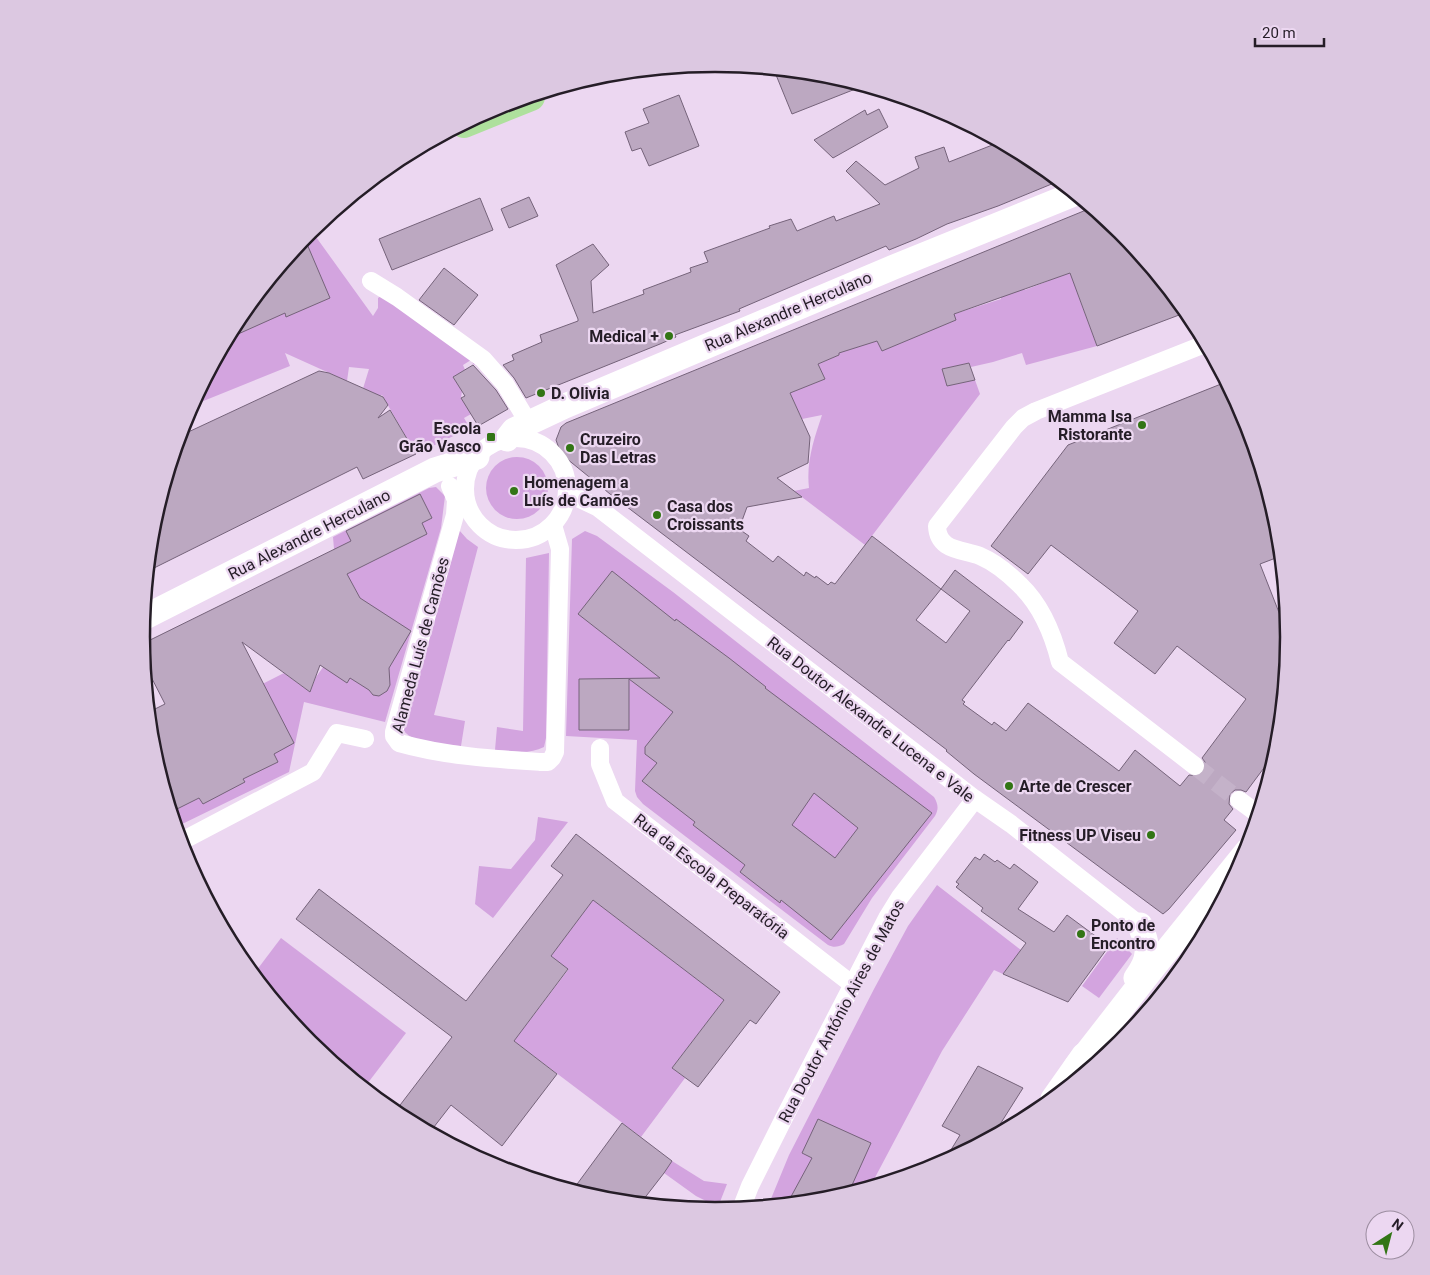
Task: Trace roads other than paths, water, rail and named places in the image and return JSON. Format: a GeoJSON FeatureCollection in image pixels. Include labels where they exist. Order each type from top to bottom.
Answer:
{"type":"FeatureCollection","features":[{"type":"Feature","properties":{"kind":"street","name":"Rua Alexandre Herculano"},"geometry":{"type":"LineString","coordinates":[[507,439],[514,430],[528,422],[894,267],[1068,196]]}},
{"type":"Feature","properties":{"kind":"street"},"geometry":{"type":"LineString","coordinates":[[371,281],[403,300],[483,359],[505,384],[528,422]]}},
{"type":"Feature","properties":{"kind":"street"},"geometry":{"type":"LineString","coordinates":[[1195,766],[1060,662],[1044,616],[1021,586],[1001,569],[980,556],[953,548],[940,540],[937,526],[1023,418],[1036,411],[1199,347]]}},
{"type":"Feature","properties":{"kind":"street"},"geometry":{"type":"LineString","coordinates":[[420,478],[429,477],[450,486],[457,493],[461,503],[470,510],[476,520],[496,536],[520,540],[532,538],[553,525],[563,510],[567,493],[566,480],[562,467],[555,456],[545,447],[527,440],[507,439],[485,449],[477,457],[467,476],[461,503]]}},
{"type":"Feature","properties":{"kind":"street","name":"Rua Alexandre Herculano"},"geometry":{"type":"LineString","coordinates":[[151,614],[435,470],[477,457]]}},
{"type":"Feature","properties":{"kind":"street","name":"Rua Doutor Alexandre Lucena e Vale"},"geometry":{"type":"LineString","coordinates":[[567,493],[597,507],[1140,925]]}},
{"type":"Feature","properties":{"kind":"street","name":"Alameda Luís de Camões"},"geometry":{"type":"LineString","coordinates":[[461,503],[455,515],[394,732],[394,736],[399,743],[414,747],[478,757],[541,762],[548,762],[552,758],[555,752],[560,549],[553,525]]}},
{"type":"Feature","properties":{"kind":"street"},"geometry":{"type":"LineString","coordinates":[[187,838],[313,772],[337,733],[365,739]]}},
{"type":"Feature","properties":{"kind":"street","name":"Rua da Escola Preparatória"},"geometry":{"type":"LineString","coordinates":[[600,748],[600,764],[615,801],[853,985]]}},
{"type":"Feature","properties":{"kind":"street","name":"Rua Doutor António Aires de Matos"},"geometry":{"type":"LineString","coordinates":[[744,1201],[758,1169],[853,985],[874,940],[900,897],[974,799]]}},
{"type":"Feature","properties":{"kind":"street"},"geometry":{"type":"LineString","coordinates":[[1239,800],[1253,810]]}},
{"type":"Feature","properties":{"kind":"street"},"geometry":{"type":"LineString","coordinates":[[1076,1068],[1145,965],[1147,949],[1140,925],[1161,929],[1172,926],[1238,851]]}},
{"type":"Feature","properties":{"kind":"street"},"geometry":{"type":"LineString","coordinates":[[1068,1079],[1227,876]]}},
{"type":"Feature","properties":{"kind":"tunnel"},"geometry":{"type":"LineString","coordinates":[[1195,766],[1239,800]]}},
{"type":"Feature","properties":{"kind":"place","name":"Medical +"},"geometry":{"type":"Point","coordinates":[669,336]}},
{"type":"Feature","properties":{"kind":"place","name":"D. Olivia"},"geometry":{"type":"Point","coordinates":[541,393]}},
{"type":"Feature","properties":{"kind":"place","name":"Mamma Isa Ristorante"},"geometry":{"type":"Point","coordinates":[1142,425]}},
{"type":"Feature","properties":{"kind":"place","name":"Escola Grão Vasco"},"geometry":{"type":"Point","coordinates":[491,437]}},
{"type":"Feature","properties":{"kind":"place","name":"Cruzeiro Das Letras"},"geometry":{"type":"Point","coordinates":[570,448]}},
{"type":"Feature","properties":{"kind":"place","name":"Homenagem a Luís de Camões"},"geometry":{"type":"Point","coordinates":[514,491]}},
{"type":"Feature","properties":{"kind":"place","name":"Casa dos Croissants"},"geometry":{"type":"Point","coordinates":[657,515]}},
{"type":"Feature","properties":{"kind":"place","name":"Arte de Crescer"},"geometry":{"type":"Point","coordinates":[1009,786]}},
{"type":"Feature","properties":{"kind":"place","name":"Fitness UP Viseu"},"geometry":{"type":"Point","coordinates":[1151,835]}},
{"type":"Feature","properties":{"kind":"place","name":"Ponto de Encontro"},"geometry":{"type":"Point","coordinates":[1081,934]}}]}
